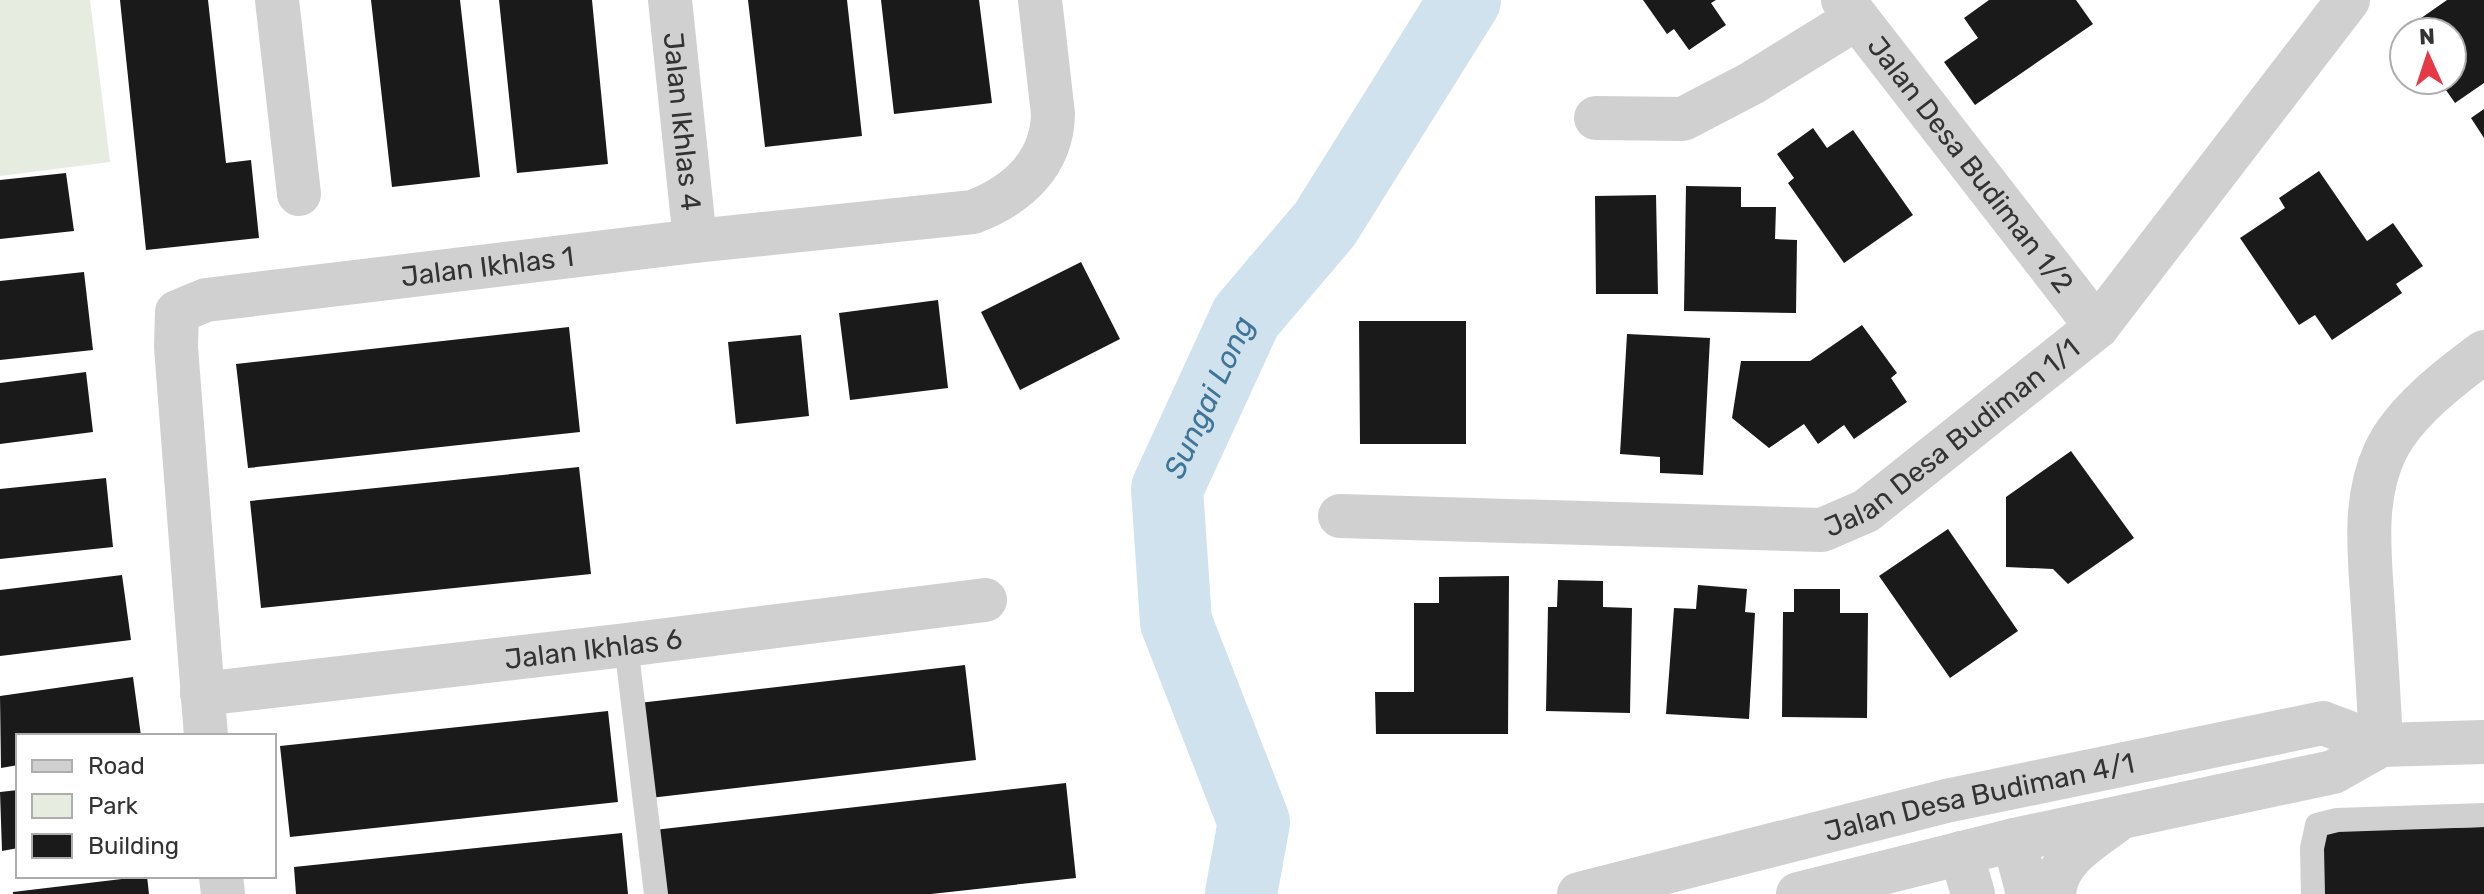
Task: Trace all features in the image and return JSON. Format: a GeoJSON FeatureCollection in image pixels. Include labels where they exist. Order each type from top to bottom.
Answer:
{"type":"FeatureCollection","features":[{"type":"Feature","properties":{"kind":"street"},"geometry":{"type":"LineString","coordinates":[[277,0],[299,194]]}},
{"type":"Feature","properties":{"kind":"street","name":"Jalan Ikhlas 4"},"geometry":{"type":"LineString","coordinates":[[670,0],[695,241]]}},
{"type":"Feature","properties":{"kind":"street","name":"Jalan Ikhlas 1"},"geometry":{"type":"LineString","coordinates":[[206,734],[176,347],[177,312],[206,300],[695,241],[973,212],[1003,198],[1027,180],[1041,163],[1053,131],[1040,0]]}},
{"type":"Feature","properties":{"kind":"street","name":"Jalan Desa Budiman 1/1"},"geometry":{"type":"LineString","coordinates":[[1340,516],[1822,530],[1866,511],[2097,327],[2348,0]]}},
{"type":"Feature","properties":{"kind":"street"},"geometry":{"type":"LineString","coordinates":[[1596,118],[1683,119],[1752,83],[1850,9]]}},
{"type":"Feature","properties":{"kind":"street","name":"Jalan Desa Budiman 1/2"},"geometry":{"type":"LineString","coordinates":[[1850,9],[2097,327]]}},
{"type":"Feature","properties":{"kind":"street"},"geometry":{"type":"LineString","coordinates":[[2381,745],[2368,528],[2372,488],[2385,450],[2407,420],[2453,374],[2484,352]]}},
{"type":"Feature","properties":{"kind":"street","name":"Jalan Ikhlas 6"},"geometry":{"type":"LineString","coordinates":[[202,694],[985,600]]}},
{"type":"Feature","properties":{"kind":"street","name":"Jalan Desa Budiman 4/1"},"geometry":{"type":"LineString","coordinates":[[1579,894],[1921,807],[2323,723],[2381,745],[2484,742]]}},
{"type":"Feature","properties":{"kind":"street","name":"Jalan Desa Budiman 4/1"},"geometry":{"type":"LineString","coordinates":[[1798,894],[2120,818],[2333,772],[2381,745]]}},
{"type":"Feature","properties":{"kind":"street"},"geometry":{"type":"LineString","coordinates":[[1982,852],[1996,802],[2017,785]]}},
{"type":"Feature","properties":{"kind":"street"},"geometry":{"type":"LineString","coordinates":[[1921,807],[1956,812],[1982,852],[2028,894]]}},
{"type":"Feature","properties":{"kind":"street"},"geometry":{"type":"LineString","coordinates":[[2054,894],[2060,872],[2069,857],[2120,818]]}},
{"type":"Feature","properties":{"kind":"street"},"geometry":{"type":"LineString","coordinates":[[1847,882],[1904,883],[1933,889],[1941,894]]}},
{"type":"Feature","properties":{"kind":"lane"},"geometry":{"type":"LineString","coordinates":[[626,645],[656,894]]}},
{"type":"Feature","properties":{"kind":"lane"},"geometry":{"type":"LineString","coordinates":[[2313,894],[2312,848],[2317,825],[2337,820],[2484,815]]}},
{"type":"Feature","properties":{"kind":"green space"},"geometry":{"type":"Polygon","coordinates":[[[0,0],[90,0],[110,162],[0,176],[0,0]]]}},
{"type":"Feature","properties":{"kind":"building"},"geometry":{"type":"Polygon","coordinates":[[[120,0],[208,0],[226,163],[251,160],[259,238],[146,250],[120,0]]]}},
{"type":"Feature","properties":{"kind":"building"},"geometry":{"type":"Polygon","coordinates":[[[371,0],[460,0],[480,177],[392,187],[371,0]]]}},
{"type":"Feature","properties":{"kind":"building"},"geometry":{"type":"Polygon","coordinates":[[[499,0],[592,0],[608,164],[517,173],[499,0]]]}},
{"type":"Feature","properties":{"kind":"building"},"geometry":{"type":"Polygon","coordinates":[[[748,0],[847,0],[862,136],[765,147],[748,0]]]}},
{"type":"Feature","properties":{"kind":"building"},"geometry":{"type":"Polygon","coordinates":[[[881,0],[979,0],[992,103],[894,114],[881,0]]]}},
{"type":"Feature","properties":{"kind":"building"},"geometry":{"type":"Polygon","coordinates":[[[1643,0],[1716,0],[1711,3],[1726,25],[1689,50],[1674,29],[1667,34],[1643,0]]]}},
{"type":"Feature","properties":{"kind":"building"},"geometry":{"type":"Polygon","coordinates":[[[1989,0],[2076,0],[2093,24],[1975,105],[1944,62],[1978,38],[1964,18],[1989,0]]]}},
{"type":"Feature","properties":{"kind":"building"},"geometry":{"type":"Polygon","coordinates":[[[2447,0],[2484,0],[2484,83],[2468,94],[2468,16],[2424,16],[2447,0]]]}},
{"type":"Feature","properties":{"kind":"building"},"geometry":{"type":"Polygon","coordinates":[[[2450,96],[2465,96],[2455,103],[2450,96]]]}},
{"type":"Feature","properties":{"kind":"building"},"geometry":{"type":"Polygon","coordinates":[[[2484,109],[2484,138],[2471,118],[2484,109]]]}},
{"type":"Feature","properties":{"kind":"building"},"geometry":{"type":"Polygon","coordinates":[[[1813,128],[1827,148],[1853,130],[1913,215],[1844,263],[1788,183],[1794,178],[1777,154],[1813,128]]]}},
{"type":"Feature","properties":{"kind":"building"},"geometry":{"type":"Polygon","coordinates":[[[2319,171],[2367,241],[2393,223],[2423,266],[2396,284],[2402,293],[2332,340],[2315,315],[2299,325],[2240,238],[2285,208],[2279,198],[2319,171]]]}},
{"type":"Feature","properties":{"kind":"building"},"geometry":{"type":"Polygon","coordinates":[[[66,173],[74,231],[0,239],[0,180],[66,173]]]}},
{"type":"Feature","properties":{"kind":"building"},"geometry":{"type":"Polygon","coordinates":[[[1686,186],[1741,187],[1741,207],[1776,207],[1775,239],[1797,240],[1796,313],[1684,311],[1686,186]]]}},
{"type":"Feature","properties":{"kind":"building"},"geometry":{"type":"Polygon","coordinates":[[[1656,195],[1658,294],[1596,294],[1595,196],[1656,195]]]}},
{"type":"Feature","properties":{"kind":"building"},"geometry":{"type":"Polygon","coordinates":[[[1081,262],[1120,339],[1020,390],[981,312],[1081,262]]]}},
{"type":"Feature","properties":{"kind":"building"},"geometry":{"type":"Polygon","coordinates":[[[84,272],[93,350],[0,360],[0,281],[84,272]]]}},
{"type":"Feature","properties":{"kind":"building"},"geometry":{"type":"Polygon","coordinates":[[[938,300],[948,388],[850,400],[839,313],[938,300]]]}},
{"type":"Feature","properties":{"kind":"building"},"geometry":{"type":"Polygon","coordinates":[[[1359,321],[1466,321],[1466,444],[1360,444],[1359,321]]]}},
{"type":"Feature","properties":{"kind":"building"},"geometry":{"type":"Polygon","coordinates":[[[1862,325],[1897,373],[1891,378],[1907,402],[1854,439],[1844,425],[1818,444],[1804,424],[1769,448],[1732,418],[1741,361],[1810,361],[1862,325]]]}},
{"type":"Feature","properties":{"kind":"building"},"geometry":{"type":"Polygon","coordinates":[[[569,327],[580,432],[248,468],[236,364],[569,327]]]}},
{"type":"Feature","properties":{"kind":"building"},"geometry":{"type":"Polygon","coordinates":[[[1627,334],[1710,338],[1703,475],[1660,473],[1660,457],[1620,454],[1627,334]]]}},
{"type":"Feature","properties":{"kind":"building"},"geometry":{"type":"Polygon","coordinates":[[[801,335],[809,416],[736,424],[728,342],[801,335]]]}},
{"type":"Feature","properties":{"kind":"building"},"geometry":{"type":"Polygon","coordinates":[[[86,372],[93,432],[0,444],[0,383],[86,372]]]}},
{"type":"Feature","properties":{"kind":"building"},"geometry":{"type":"Polygon","coordinates":[[[2071,451],[2134,538],[2068,584],[2053,569],[2006,567],[2006,497],[2071,451]]]}},
{"type":"Feature","properties":{"kind":"building"},"geometry":{"type":"Polygon","coordinates":[[[579,467],[591,574],[261,608],[250,501],[579,467]]]}},
{"type":"Feature","properties":{"kind":"building"},"geometry":{"type":"Polygon","coordinates":[[[106,478],[113,547],[0,559],[0,489],[106,478]]]}},
{"type":"Feature","properties":{"kind":"building"},"geometry":{"type":"Polygon","coordinates":[[[1948,529],[2018,631],[1950,678],[1879,576],[1948,529]]]}},
{"type":"Feature","properties":{"kind":"building"},"geometry":{"type":"Polygon","coordinates":[[[122,575],[131,640],[0,656],[0,590],[122,575]]]}},
{"type":"Feature","properties":{"kind":"building"},"geometry":{"type":"Polygon","coordinates":[[[1509,576],[1508,734],[1376,734],[1375,692],[1414,692],[1414,603],[1439,603],[1439,577],[1509,576]]]}},
{"type":"Feature","properties":{"kind":"building"},"geometry":{"type":"Polygon","coordinates":[[[1558,580],[1603,581],[1603,607],[1632,608],[1630,713],[1546,711],[1548,607],[1557,607],[1558,580]]]}},
{"type":"Feature","properties":{"kind":"building"},"geometry":{"type":"Polygon","coordinates":[[[1698,585],[1747,589],[1745,612],[1755,613],[1749,719],[1666,714],[1674,608],[1696,609],[1698,585]]]}},
{"type":"Feature","properties":{"kind":"building"},"geometry":{"type":"Polygon","coordinates":[[[1794,589],[1840,589],[1840,613],[1868,613],[1867,718],[1782,717],[1783,612],[1794,612],[1794,589]]]}},
{"type":"Feature","properties":{"kind":"building"},"geometry":{"type":"Polygon","coordinates":[[[965,665],[976,760],[650,798],[639,703],[965,665]]]}},
{"type":"Feature","properties":{"kind":"building"},"geometry":{"type":"Polygon","coordinates":[[[133,677],[141,734],[16,734],[16,765],[1,768],[0,696],[133,677]]]}},
{"type":"Feature","properties":{"kind":"building"},"geometry":{"type":"Polygon","coordinates":[[[608,711],[618,802],[290,837],[280,746],[608,711]]]}},
{"type":"Feature","properties":{"kind":"building"},"geometry":{"type":"Polygon","coordinates":[[[1066,783],[1076,878],[931,894],[662,894],[654,830],[1066,783]]]}},
{"type":"Feature","properties":{"kind":"building"},"geometry":{"type":"Polygon","coordinates":[[[16,790],[16,848],[2,851],[0,792],[16,790]]]}},
{"type":"Feature","properties":{"kind":"building"},"geometry":{"type":"Polygon","coordinates":[[[2484,827],[2484,894],[2323,894],[2321,831],[2484,827]]]}},
{"type":"Feature","properties":{"kind":"building"},"geometry":{"type":"Polygon","coordinates":[[[622,833],[628,894],[296,894],[294,867],[622,833]]]}},
{"type":"Feature","properties":{"kind":"building"},"geometry":{"type":"Polygon","coordinates":[[[147,878],[149,894],[13,894],[147,878]]]}},
{"type":"Feature","properties":{"kind":"waterway","name":"Sungai Long"},"geometry":{"type":"LineString","coordinates":[[1241,894],[1254,822],[1176,622],[1167,489],[1246,317],[1325,224],[1465,0]]}}]}
